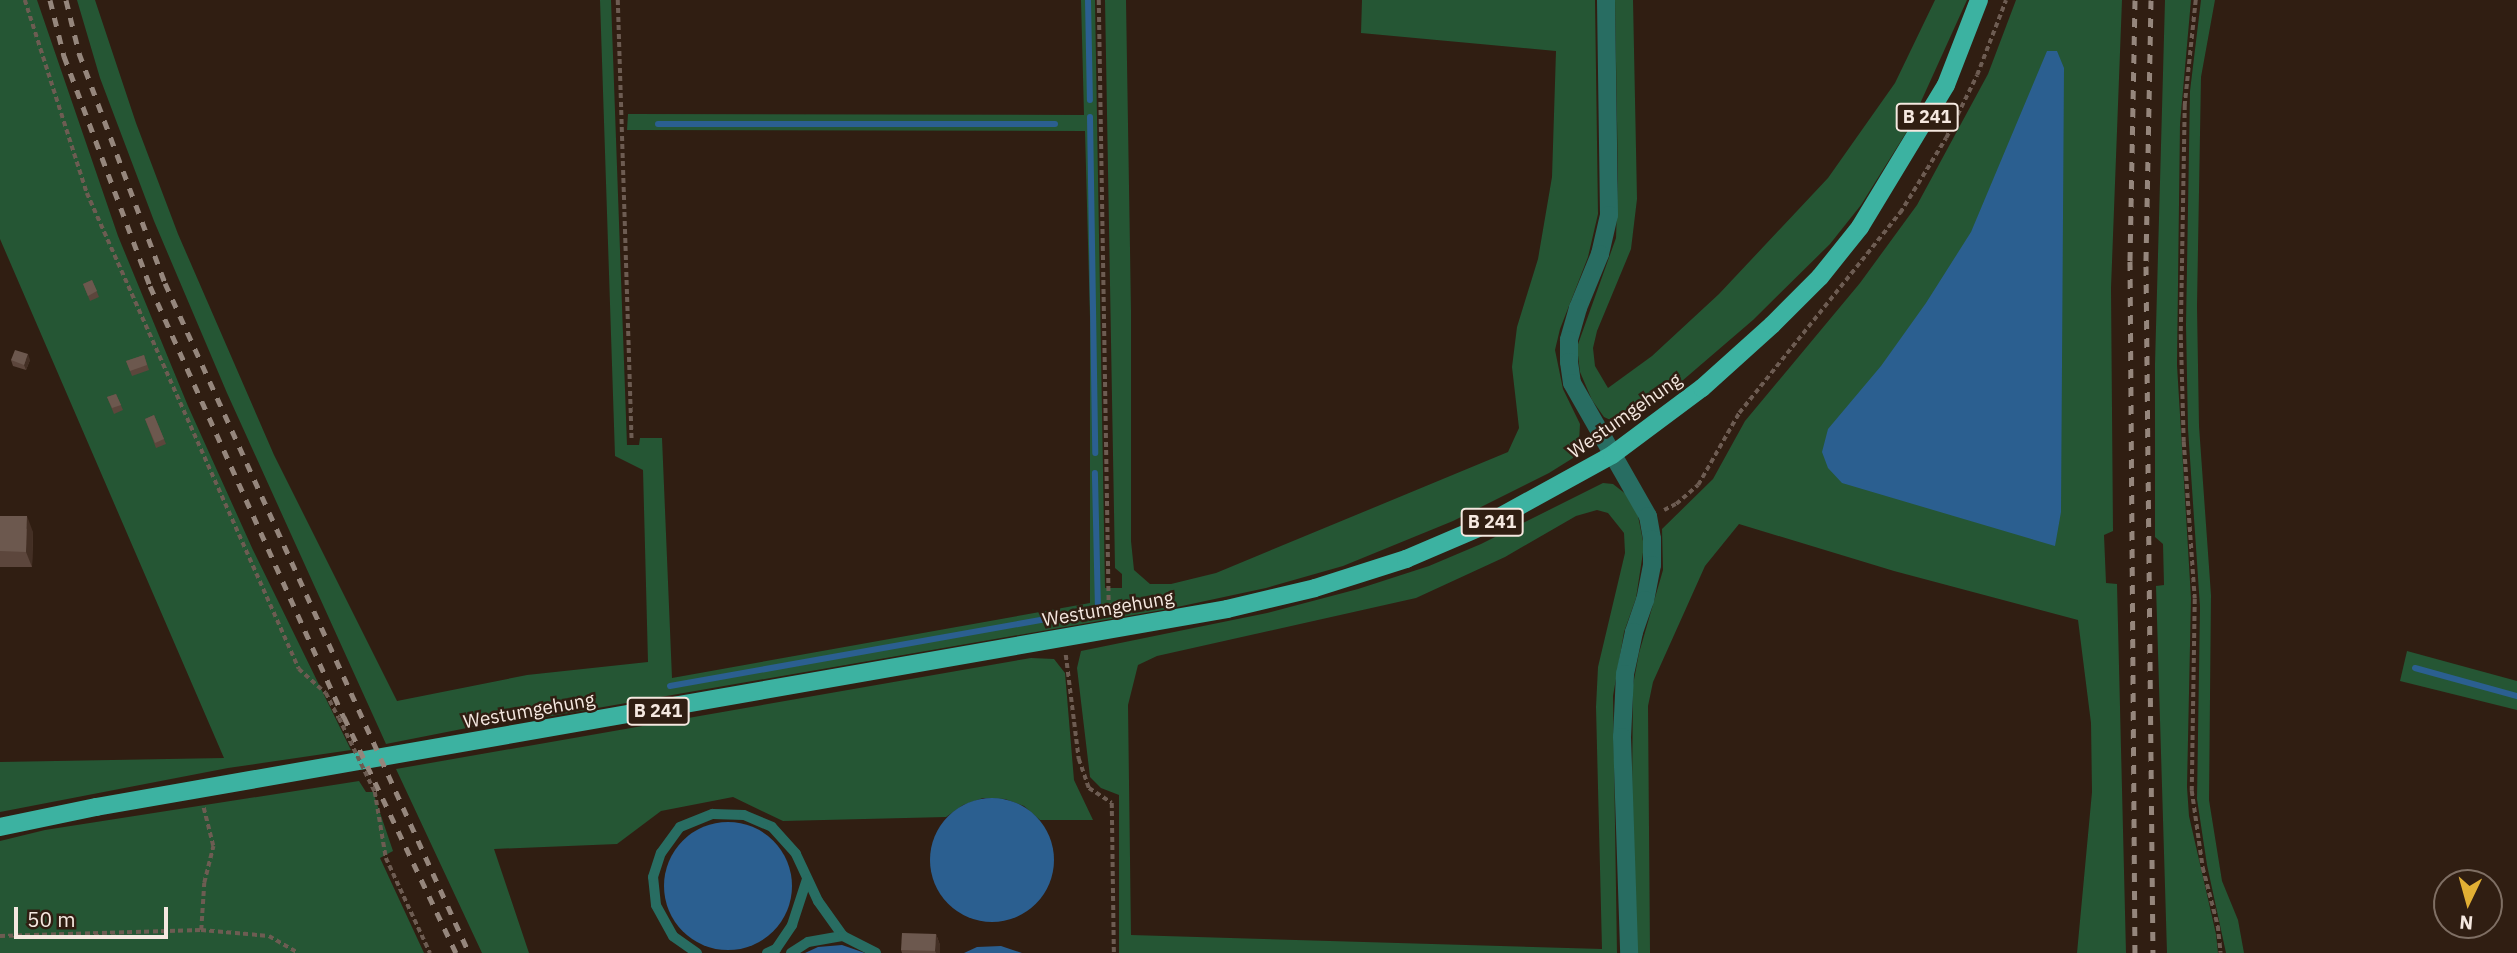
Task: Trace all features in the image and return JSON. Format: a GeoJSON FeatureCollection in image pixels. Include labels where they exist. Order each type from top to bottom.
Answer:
{"type":"FeatureCollection","features":[{"type":"Feature","properties":{"kind":"main road","name":"Westumgehung"},"geometry":{"type":"LineString","coordinates":[[0,827],[96,807],[1109,631],[1286,596],[1406,559],[1483,526],[1612,456],[1713,380],[1820,277],[1860,227],[1946,85],[1979,0]]}},
{"type":"Feature","properties":{"kind":"street"},"geometry":{"type":"LineString","coordinates":[[1606,0],[1609,215],[1600,254],[1578,308],[1569,340],[1572,383],[1648,516],[1652,539],[1652,565],[1625,674],[1622,737],[1629,953]]}},
{"type":"Feature","properties":{"kind":"lane"},"geometry":{"type":"LineString","coordinates":[[698,953],[673,936],[656,905],[653,877],[661,853],[680,827],[713,814],[744,815],[772,827],[796,854],[818,901],[843,936],[876,953]]}},
{"type":"Feature","properties":{"kind":"lane"},"geometry":{"type":"LineString","coordinates":[[767,953],[776,949],[792,925],[807,878]]}},
{"type":"Feature","properties":{"kind":"lane"},"geometry":{"type":"LineString","coordinates":[[791,953],[808,943],[843,936]]}},
{"type":"Feature","properties":{"kind":"path"},"geometry":{"type":"LineString","coordinates":[[25,0],[87,193],[299,668],[326,693],[375,792],[386,858],[430,953]]}},
{"type":"Feature","properties":{"kind":"path"},"geometry":{"type":"LineString","coordinates":[[618,0],[632,439]]}},
{"type":"Feature","properties":{"kind":"path"},"geometry":{"type":"LineString","coordinates":[[1100,0],[1109,631]]}},
{"type":"Feature","properties":{"kind":"path"},"geometry":{"type":"LineString","coordinates":[[2196,0],[2185,105],[2182,398],[2195,599],[2192,791],[2203,868],[2218,926],[2221,953]]}},
{"type":"Feature","properties":{"kind":"path"},"geometry":{"type":"LineString","coordinates":[[1065,639],[1079,759],[1089,788],[1112,803],[1114,953]]}},
{"type":"Feature","properties":{"kind":"path"},"geometry":{"type":"LineString","coordinates":[[199,790],[213,846],[204,883],[201,930]]}},
{"type":"Feature","properties":{"kind":"path"},"geometry":{"type":"LineString","coordinates":[[0,936],[201,930],[269,936],[298,953]]}},
{"type":"Feature","properties":{"kind":"green space"},"geometry":{"type":"Polygon","coordinates":[[[0,0],[37,0],[118,236],[188,406],[253,550],[351,750],[228,768],[0,812],[0,762],[224,758],[0,239],[0,0]]]}},
{"type":"Feature","properties":{"kind":"green space"},"geometry":{"type":"Polygon","coordinates":[[[77,0],[95,0],[136,123],[178,234],[274,455],[397,701],[527,675],[648,662],[643,470],[615,456],[600,0],[611,0],[627,445],[639,445],[640,438],[662,438],[672,678],[1090,603],[1090,318],[1085,131],[627,130],[628,114],[1084,115],[1081,0],[1095,0],[1105,588],[1122,588],[1122,574],[1115,568],[1105,0],[1126,0],[1131,311],[1131,541],[1134,570],[1150,584],[1171,584],[1216,573],[1508,452],[1519,428],[1512,367],[1517,327],[1538,259],[1552,177],[1556,51],[1361,33],[1362,0],[1595,0],[1598,214],[1588,257],[1560,329],[1555,350],[1563,389],[1580,424],[1579,442],[1573,458],[1549,473],[1453,521],[1343,566],[1266,588],[1168,609],[540,718],[523,717],[386,744],[227,393],[154,221],[100,78],[77,0]]]}},
{"type":"Feature","properties":{"kind":"green space"},"geometry":{"type":"Polygon","coordinates":[[[1615,0],[1633,0],[1637,199],[1631,249],[1597,331],[1593,348],[1595,366],[1608,388],[1652,356],[1719,294],[1828,178],[1895,83],[1935,0],[1967,0],[1909,128],[1861,205],[1830,244],[1753,320],[1675,387],[1629,422],[1619,424],[1604,417],[1592,400],[1580,372],[1577,347],[1616,238],[1618,180],[1615,0]]]}},
{"type":"Feature","properties":{"kind":"green space"},"geometry":{"type":"Polygon","coordinates":[[[2016,0],[2122,0],[2111,288],[2113,531],[2104,535],[2106,583],[2117,584],[2126,953],[2077,953],[2092,792],[2091,723],[2078,620],[1894,571],[1739,524],[1705,566],[1653,682],[1648,706],[1650,953],[1637,953],[1632,798],[1633,685],[1639,653],[1663,570],[1662,529],[1713,479],[1745,421],[1860,283],[1917,205],[1988,74],[2016,0]]]}},
{"type":"Feature","properties":{"kind":"green space"},"geometry":{"type":"Polygon","coordinates":[[[2165,0],[2191,0],[2180,124],[2177,365],[2191,598],[2187,787],[2189,816],[2218,953],[2167,953],[2156,586],[2164,585],[2163,544],[2155,537],[2155,364],[2165,0]]]}},
{"type":"Feature","properties":{"kind":"green space"},"geometry":{"type":"Polygon","coordinates":[[[2201,0],[2215,0],[2201,77],[2197,306],[2199,426],[2211,595],[2209,800],[2222,881],[2238,920],[2244,953],[2226,953],[2207,865],[2197,799],[2200,607],[2188,429],[2186,325],[2190,91],[2201,0]]]}},
{"type":"Feature","properties":{"kind":"green space"},"geometry":{"type":"Polygon","coordinates":[[[1603,483],[1613,484],[1627,495],[1638,516],[1644,546],[1636,598],[1624,632],[1613,696],[1617,953],[1119,953],[1119,795],[1101,788],[1090,777],[1077,668],[1081,651],[1267,613],[1358,589],[1429,566],[1481,544],[1603,483]],[[1597,510],[1576,516],[1505,557],[1416,598],[1157,656],[1138,665],[1128,705],[1131,935],[1602,949],[1596,707],[1598,667],[1625,553],[1624,533],[1608,513],[1597,510]]]}},
{"type":"Feature","properties":{"kind":"green space"},"geometry":{"type":"Polygon","coordinates":[[[2407,651],[2517,681],[2517,710],[2400,681],[2407,651]]]}},
{"type":"Feature","properties":{"kind":"green space"},"geometry":{"type":"Polygon","coordinates":[[[1031,658],[1054,659],[1065,673],[1074,780],[1093,820],[1040,820],[1024,806],[1005,799],[983,798],[963,805],[946,817],[783,821],[733,797],[661,811],[617,844],[494,849],[529,953],[482,953],[396,769],[1031,658]]]}},
{"type":"Feature","properties":{"kind":"green space"},"geometry":{"type":"Polygon","coordinates":[[[359,781],[366,792],[373,792],[393,851],[380,858],[424,953],[0,953],[0,841],[45,830],[359,781]]]}},
{"type":"Feature","properties":{"kind":"water"},"geometry":{"type":"Polygon","coordinates":[[[2047,51],[2057,51],[2064,68],[2061,512],[2055,546],[1842,483],[1828,468],[1822,452],[1828,429],[1881,366],[1926,303],[1971,232],[2047,51]]]}},
{"type":"Feature","properties":{"kind":"water"},"geometry":{"type":"Polygon","coordinates":[[[992,798],[1016,803],[1036,816],[1049,836],[1054,860],[1049,884],[1036,904],[1016,917],[992,922],[968,917],[948,904],[935,884],[930,860],[935,836],[948,816],[968,803],[992,798]]]}},
{"type":"Feature","properties":{"kind":"water"},"geometry":{"type":"Polygon","coordinates":[[[728,822],[753,827],[773,841],[787,861],[792,886],[787,911],[773,931],[753,945],[728,950],[703,945],[683,931],[669,911],[664,886],[669,861],[683,841],[703,827],[728,822]]]}},
{"type":"Feature","properties":{"kind":"water"},"geometry":{"type":"Polygon","coordinates":[[[842,945],[865,953],[805,953],[818,947],[842,945]]]}},
{"type":"Feature","properties":{"kind":"water"},"geometry":{"type":"Polygon","coordinates":[[[1001,946],[1022,953],[964,953],[977,947],[1001,946]]]}},
{"type":"Feature","properties":{"kind":"building"},"geometry":{"type":"Polygon","coordinates":[[[92,280],[97,291],[88,296],[83,284],[92,280]]]}},
{"type":"Feature","properties":{"kind":"building"},"geometry":{"type":"Polygon","coordinates":[[[15,350],[28,354],[24,365],[11,360],[15,350]]]}},
{"type":"Feature","properties":{"kind":"building"},"geometry":{"type":"Polygon","coordinates":[[[144,355],[147,365],[130,371],[126,361],[144,355]]]}},
{"type":"Feature","properties":{"kind":"building"},"geometry":{"type":"Polygon","coordinates":[[[116,394],[121,405],[112,408],[107,397],[116,394]]]}},
{"type":"Feature","properties":{"kind":"building"},"geometry":{"type":"Polygon","coordinates":[[[154,415],[164,439],[155,443],[145,419],[154,415]]]}},
{"type":"Feature","properties":{"kind":"building"},"geometry":{"type":"Polygon","coordinates":[[[0,516],[27,516],[26,552],[0,551],[0,516]]]}},
{"type":"Feature","properties":{"kind":"building"},"geometry":{"type":"Polygon","coordinates":[[[902,933],[936,934],[935,951],[901,950],[902,933]]]}},
{"type":"Feature","properties":{"kind":"waterway"},"geometry":{"type":"LineString","coordinates":[[1088,0],[1090,100]]}},
{"type":"Feature","properties":{"kind":"waterway"},"geometry":{"type":"LineString","coordinates":[[1090,117],[1095,453]]}},
{"type":"Feature","properties":{"kind":"waterway"},"geometry":{"type":"LineString","coordinates":[[658,124],[1055,124]]}},
{"type":"Feature","properties":{"kind":"waterway"},"geometry":{"type":"LineString","coordinates":[[670,686],[1098,610],[1095,473]]}},
{"type":"Feature","properties":{"kind":"waterway"},"geometry":{"type":"LineString","coordinates":[[2415,668],[2517,696]]}},
{"type":"Feature","properties":{"kind":"railway"},"geometry":{"type":"LineString","coordinates":[[50,0],[64,56],[150,286],[344,717],[456,953]]}},
{"type":"Feature","properties":{"kind":"railway"},"geometry":{"type":"LineString","coordinates":[[66,0],[79,53],[165,283],[469,953]]}},
{"type":"Feature","properties":{"kind":"railway"},"geometry":{"type":"LineString","coordinates":[[2135,0],[2130,261],[2135,953]]}},
{"type":"Feature","properties":{"kind":"railway"},"geometry":{"type":"LineString","coordinates":[[2151,0],[2146,266],[2153,953]]}}]}
